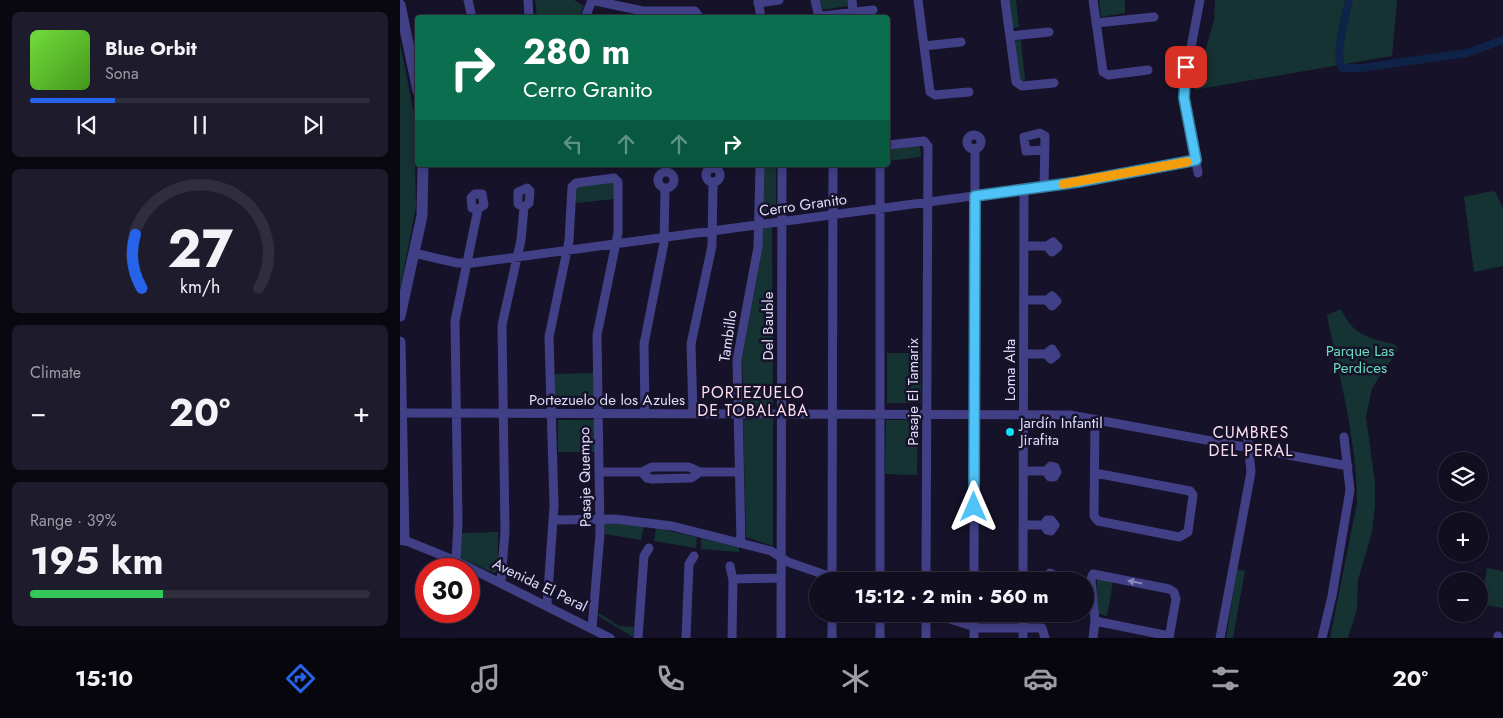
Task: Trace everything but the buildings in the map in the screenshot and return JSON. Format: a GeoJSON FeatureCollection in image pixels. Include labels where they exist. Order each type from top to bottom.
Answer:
{"type":"FeatureCollection","features":[{"type":"Feature","properties":{"kind":"street"},"geometry":{"type":"LineString","coordinates":[[468,0],[471,15]]}},
{"type":"Feature","properties":{"kind":"street"},"geometry":{"type":"LineString","coordinates":[[528,0],[529,15]]}},
{"type":"Feature","properties":{"kind":"street"},"geometry":{"type":"LineString","coordinates":[[586,15],[591,0],[643,11],[699,15]]}},
{"type":"Feature","properties":{"kind":"street"},"geometry":{"type":"LineString","coordinates":[[760,15],[758,2],[779,0]]}},
{"type":"Feature","properties":{"kind":"street"},"geometry":{"type":"LineString","coordinates":[[815,0],[818,13],[821,15]]}},
{"type":"Feature","properties":{"kind":"street"},"geometry":{"type":"LineString","coordinates":[[852,0],[853,12]]}},
{"type":"Feature","properties":{"kind":"street"},"geometry":{"type":"LineString","coordinates":[[918,0],[931,93],[969,92]]}},
{"type":"Feature","properties":{"kind":"street"},"geometry":{"type":"LineString","coordinates":[[1006,0],[1017,83],[1024,86],[1054,83]]}},
{"type":"Feature","properties":{"kind":"street"},"geometry":{"type":"LineString","coordinates":[[1094,0],[1104,74],[1110,75],[1148,70]]}},
{"type":"Feature","properties":{"kind":"street"},"geometry":{"type":"LineString","coordinates":[[1198,172],[1183,89],[1200,0]]}},
{"type":"Feature","properties":{"kind":"street"},"geometry":{"type":"LineString","coordinates":[[400,5],[415,77]]}},
{"type":"Feature","properties":{"kind":"street"},"geometry":{"type":"LineString","coordinates":[[830,15],[873,10]]}},
{"type":"Feature","properties":{"kind":"street"},"geometry":{"type":"LineString","coordinates":[[1096,23],[1154,17]]}},
{"type":"Feature","properties":{"kind":"street"},"geometry":{"type":"LineString","coordinates":[[1010,36],[1049,32]]}},
{"type":"Feature","properties":{"kind":"street"},"geometry":{"type":"LineString","coordinates":[[924,46],[961,42]]}},
{"type":"Feature","properties":{"kind":"street","name":"Pasaje El Tamarix"},"geometry":{"type":"LineString","coordinates":[[890,145],[924,141],[928,144],[926,572]]}},
{"type":"Feature","properties":{"kind":"street"},"geometry":{"type":"LineString","coordinates":[[974,572],[975,148]]}},
{"type":"Feature","properties":{"kind":"street"},"geometry":{"type":"LineString","coordinates":[[1044,187],[1045,150]]}},
{"type":"Feature","properties":{"kind":"street","name":"Cerro Granito"},"geometry":{"type":"LineString","coordinates":[[414,253],[467,263],[1044,187],[1196,160]]}},
{"type":"Feature","properties":{"kind":"street"},"geometry":{"type":"LineString","coordinates":[[400,316],[422,216],[423,167]]}},
{"type":"Feature","properties":{"kind":"street","name":"Tambillo"},"geometry":{"type":"LineString","coordinates":[[741,543],[737,352],[757,254],[760,167]]}},
{"type":"Feature","properties":{"kind":"street","name":"Del Bauble"},"geometry":{"type":"LineString","coordinates":[[781,638],[782,167]]}},
{"type":"Feature","properties":{"kind":"street"},"geometry":{"type":"LineString","coordinates":[[832,572],[833,167]]}},
{"type":"Feature","properties":{"kind":"street"},"geometry":{"type":"LineString","coordinates":[[880,167],[880,572]]}},
{"type":"Feature","properties":{"kind":"street","name":"Pasaje Quempo"},"geometry":{"type":"LineString","coordinates":[[566,250],[570,231],[573,185],[616,179],[618,182],[616,244],[597,335],[600,519],[596,596],[592,628]]}},
{"type":"Feature","properties":{"kind":"street"},"geometry":{"type":"LineString","coordinates":[[693,414],[692,344],[712,250],[713,183]]}},
{"type":"Feature","properties":{"kind":"street"},"geometry":{"type":"LineString","coordinates":[[645,414],[645,335],[664,237],[665,188]]}},
{"type":"Feature","properties":{"kind":"street","name":"Loma Alta"},"geometry":{"type":"LineString","coordinates":[[1023,572],[1024,189]]}},
{"type":"Feature","properties":{"kind":"street"},"geometry":{"type":"LineString","coordinates":[[501,582],[505,531],[502,326],[524,207]]}},
{"type":"Feature","properties":{"kind":"street"},"geometry":{"type":"LineString","coordinates":[[456,558],[458,522],[455,322],[478,209]]}},
{"type":"Feature","properties":{"kind":"street"},"geometry":{"type":"LineString","coordinates":[[1024,246],[1047,246]]}},
{"type":"Feature","properties":{"kind":"street"},"geometry":{"type":"LineString","coordinates":[[547,605],[554,520],[550,330],[566,250]]}},
{"type":"Feature","properties":{"kind":"street"},"geometry":{"type":"LineString","coordinates":[[1024,300],[1047,300]]}},
{"type":"Feature","properties":{"kind":"street"},"geometry":{"type":"LineString","coordinates":[[400,342],[402,540]]}},
{"type":"Feature","properties":{"kind":"street"},"geometry":{"type":"LineString","coordinates":[[1024,354],[1046,354]]}},
{"type":"Feature","properties":{"kind":"street","name":"Portezuelo de los Azules"},"geometry":{"type":"LineString","coordinates":[[401,413],[1070,415],[1095,418],[1348,466]]}},
{"type":"Feature","properties":{"kind":"street"},"geometry":{"type":"LineString","coordinates":[[1095,418],[1094,516],[1098,521],[1178,537],[1188,532],[1194,495],[1190,491],[1095,473]]}},
{"type":"Feature","properties":{"kind":"street"},"geometry":{"type":"LineString","coordinates":[[1220,638],[1248,489],[1250,447],[1247,431]]}},
{"type":"Feature","properties":{"kind":"street"},"geometry":{"type":"LineString","coordinates":[[1322,638],[1332,596],[1350,490],[1344,437]]}},
{"type":"Feature","properties":{"kind":"street"},"geometry":{"type":"LineString","coordinates":[[1024,471],[1046,471]]}},
{"type":"Feature","properties":{"kind":"street"},"geometry":{"type":"LineString","coordinates":[[599,472],[642,472],[647,478],[652,479],[691,478],[700,472],[740,472]]}},
{"type":"Feature","properties":{"kind":"street"},"geometry":{"type":"LineString","coordinates":[[554,520],[600,519],[657,523],[771,551],[782,558],[815,572]]}},
{"type":"Feature","properties":{"kind":"street"},"geometry":{"type":"LineString","coordinates":[[1023,525],[1044,525],[1051,520],[1055,525]]}},
{"type":"Feature","properties":{"kind":"street","name":"Avenida El Peral"},"geometry":{"type":"LineString","coordinates":[[402,540],[448,558]]}},
{"type":"Feature","properties":{"kind":"street"},"geometry":{"type":"LineString","coordinates":[[638,638],[644,556],[649,548]]}},
{"type":"Feature","properties":{"kind":"street"},"geometry":{"type":"LineString","coordinates":[[686,638],[689,564],[694,556]]}},
{"type":"Feature","properties":{"kind":"street"},"geometry":{"type":"LineString","coordinates":[[730,566],[732,580],[732,638]]}},
{"type":"Feature","properties":{"kind":"street","name":"Avenida El Peral"},"geometry":{"type":"LineString","coordinates":[[480,572],[610,638]]}},
{"type":"Feature","properties":{"kind":"street"},"geometry":{"type":"LineString","coordinates":[[1093,638],[1095,621],[1091,579],[1093,574],[1170,588],[1174,592],[1176,599],[1169,637],[1095,621]]}},
{"type":"Feature","properties":{"kind":"street"},"geometry":{"type":"LineString","coordinates":[[732,580],[737,578],[781,578]]}},
{"type":"Feature","properties":{"kind":"street"},"geometry":{"type":"LineString","coordinates":[[832,622],[832,638]]}},
{"type":"Feature","properties":{"kind":"street"},"geometry":{"type":"LineString","coordinates":[[880,622],[880,638]]}},
{"type":"Feature","properties":{"kind":"street"},"geometry":{"type":"LineString","coordinates":[[926,622],[926,638]]}},
{"type":"Feature","properties":{"kind":"street"},"geometry":{"type":"LineString","coordinates":[[959,622],[974,627],[1042,628],[1045,638]]}},
{"type":"Feature","properties":{"kind":"street"},"geometry":{"type":"LineString","coordinates":[[974,622],[974,638]]}},
{"type":"Feature","properties":{"kind":"street"},"geometry":{"type":"LineString","coordinates":[[1023,622],[1023,638]]}},
{"type":"Feature","properties":{"kind":"green space"},"geometry":{"type":"Polygon","coordinates":[[[535,0],[574,0],[584,6],[580,15],[537,15],[535,0]]]}},
{"type":"Feature","properties":{"kind":"green space"},"geometry":{"type":"Polygon","coordinates":[[[819,0],[848,0],[848,6],[821,10],[819,0]]]}},
{"type":"Feature","properties":{"kind":"green space"},"geometry":{"type":"Polygon","coordinates":[[[1009,0],[1016,0],[1019,27],[1012,28],[1009,0]]]}},
{"type":"Feature","properties":{"kind":"green space"},"geometry":{"type":"Polygon","coordinates":[[[1099,0],[1125,0],[1125,13],[1101,17],[1099,0]]]}},
{"type":"Feature","properties":{"kind":"green space"},"geometry":{"type":"Polygon","coordinates":[[[1215,0],[1397,0],[1392,56],[1194,90],[1214,20],[1215,0]]]}},
{"type":"Feature","properties":{"kind":"green space"},"geometry":{"type":"Polygon","coordinates":[[[1021,40],[1025,80],[1019,81],[1013,41],[1021,40]]]}},
{"type":"Feature","properties":{"kind":"green space"},"geometry":{"type":"Polygon","coordinates":[[[400,43],[414,113],[416,207],[400,289],[400,43]]]}},
{"type":"Feature","properties":{"kind":"green space"},"geometry":{"type":"Polygon","coordinates":[[[920,146],[921,157],[890,161],[890,149],[920,146]]]}},
{"type":"Feature","properties":{"kind":"green space"},"geometry":{"type":"Polygon","coordinates":[[[763,167],[776,167],[776,213],[763,216],[763,167]]]}},
{"type":"Feature","properties":{"kind":"green space"},"geometry":{"type":"Polygon","coordinates":[[[614,183],[614,199],[576,203],[575,186],[614,183]]]}},
{"type":"Feature","properties":{"kind":"green space"},"geometry":{"type":"Polygon","coordinates":[[[1492,191],[1496,193],[1503,208],[1503,266],[1474,272],[1464,197],[1492,191]]]}},
{"type":"Feature","properties":{"kind":"green space"},"geometry":{"type":"Polygon","coordinates":[[[772,227],[773,406],[744,406],[742,358],[760,262],[762,229],[772,227]]]}},
{"type":"Feature","properties":{"kind":"green space","name":"Parque Las Perdices"},"geometry":{"type":"Polygon","coordinates":[[[1341,309],[1351,325],[1357,330],[1370,338],[1396,345],[1397,351],[1372,388],[1366,417],[1375,483],[1375,505],[1372,532],[1358,580],[1357,609],[1348,638],[1330,638],[1357,503],[1351,432],[1327,315],[1341,309]]]}},
{"type":"Feature","properties":{"kind":"green space"},"geometry":{"type":"Polygon","coordinates":[[[887,353],[921,353],[921,403],[887,403],[887,353]]]}},
{"type":"Feature","properties":{"kind":"green space"},"geometry":{"type":"Polygon","coordinates":[[[594,373],[594,406],[553,406],[553,374],[594,373]]]}},
{"type":"Feature","properties":{"kind":"green space"},"geometry":{"type":"Polygon","coordinates":[[[773,418],[773,546],[746,537],[743,420],[773,418]]]}},
{"type":"Feature","properties":{"kind":"green space"},"geometry":{"type":"Polygon","coordinates":[[[558,420],[594,420],[595,452],[558,452],[558,420]]]}},
{"type":"Feature","properties":{"kind":"green space"},"geometry":{"type":"Polygon","coordinates":[[[886,420],[918,420],[917,475],[885,474],[886,420]]]}},
{"type":"Feature","properties":{"kind":"green space"},"geometry":{"type":"Polygon","coordinates":[[[604,523],[644,525],[641,540],[605,534],[604,523]]]}},
{"type":"Feature","properties":{"kind":"green space"},"geometry":{"type":"Polygon","coordinates":[[[656,528],[697,537],[696,548],[654,541],[656,528]]]}},
{"type":"Feature","properties":{"kind":"green space"},"geometry":{"type":"Polygon","coordinates":[[[498,532],[498,570],[494,573],[480,567],[480,558],[460,558],[461,533],[498,532]]]}},
{"type":"Feature","properties":{"kind":"green space"},"geometry":{"type":"Polygon","coordinates":[[[701,538],[739,547],[739,552],[701,549],[701,538]]]}},
{"type":"Feature","properties":{"kind":"green space"},"geometry":{"type":"Polygon","coordinates":[[[1487,568],[1503,571],[1503,608],[1488,605],[1488,572],[1486,572],[1487,568]]]}},
{"type":"Feature","properties":{"kind":"green space"},"geometry":{"type":"Polygon","coordinates":[[[1237,569],[1245,571],[1233,638],[1226,638],[1237,569]]]}},
{"type":"Feature","properties":{"kind":"green space"},"geometry":{"type":"Polygon","coordinates":[[[1097,578],[1113,582],[1107,616],[1096,613],[1097,578]]]}},
{"type":"Feature","properties":{"kind":"green space"},"geometry":{"type":"Polygon","coordinates":[[[599,613],[619,626],[634,627],[633,637],[598,616],[599,613]]]}},
{"type":"Feature","properties":{"kind":"waterway"},"geometry":{"type":"LineString","coordinates":[[1349,0],[1339,55],[1342,68],[1361,68],[1467,53],[1503,40]]}},
{"type":"Feature","properties":{"kind":"slow traffic"},"geometry":{"type":"LineString","coordinates":[[1063,184],[1187,162]]}},
{"type":"Feature","properties":{"kind":"place","name":"Jardín Infantil Jirafita"},"geometry":{"type":"Point","coordinates":[1010,432]}},
{"type":"Feature","properties":{"kind":"district","name":"PORTEZUELO DE TOBALABA"},"geometry":{"type":"Point","coordinates":[753,401]}},
{"type":"Feature","properties":{"kind":"district","name":"CUMBRES DEL PERAL"},"geometry":{"type":"Point","coordinates":[1251,441]}},
{"type":"Feature","properties":{"kind":"route"},"geometry":{"type":"LineString","coordinates":[[974,507],[975,196],[1078,182],[1196,160],[1183,89],[1186,67]]}}]}
